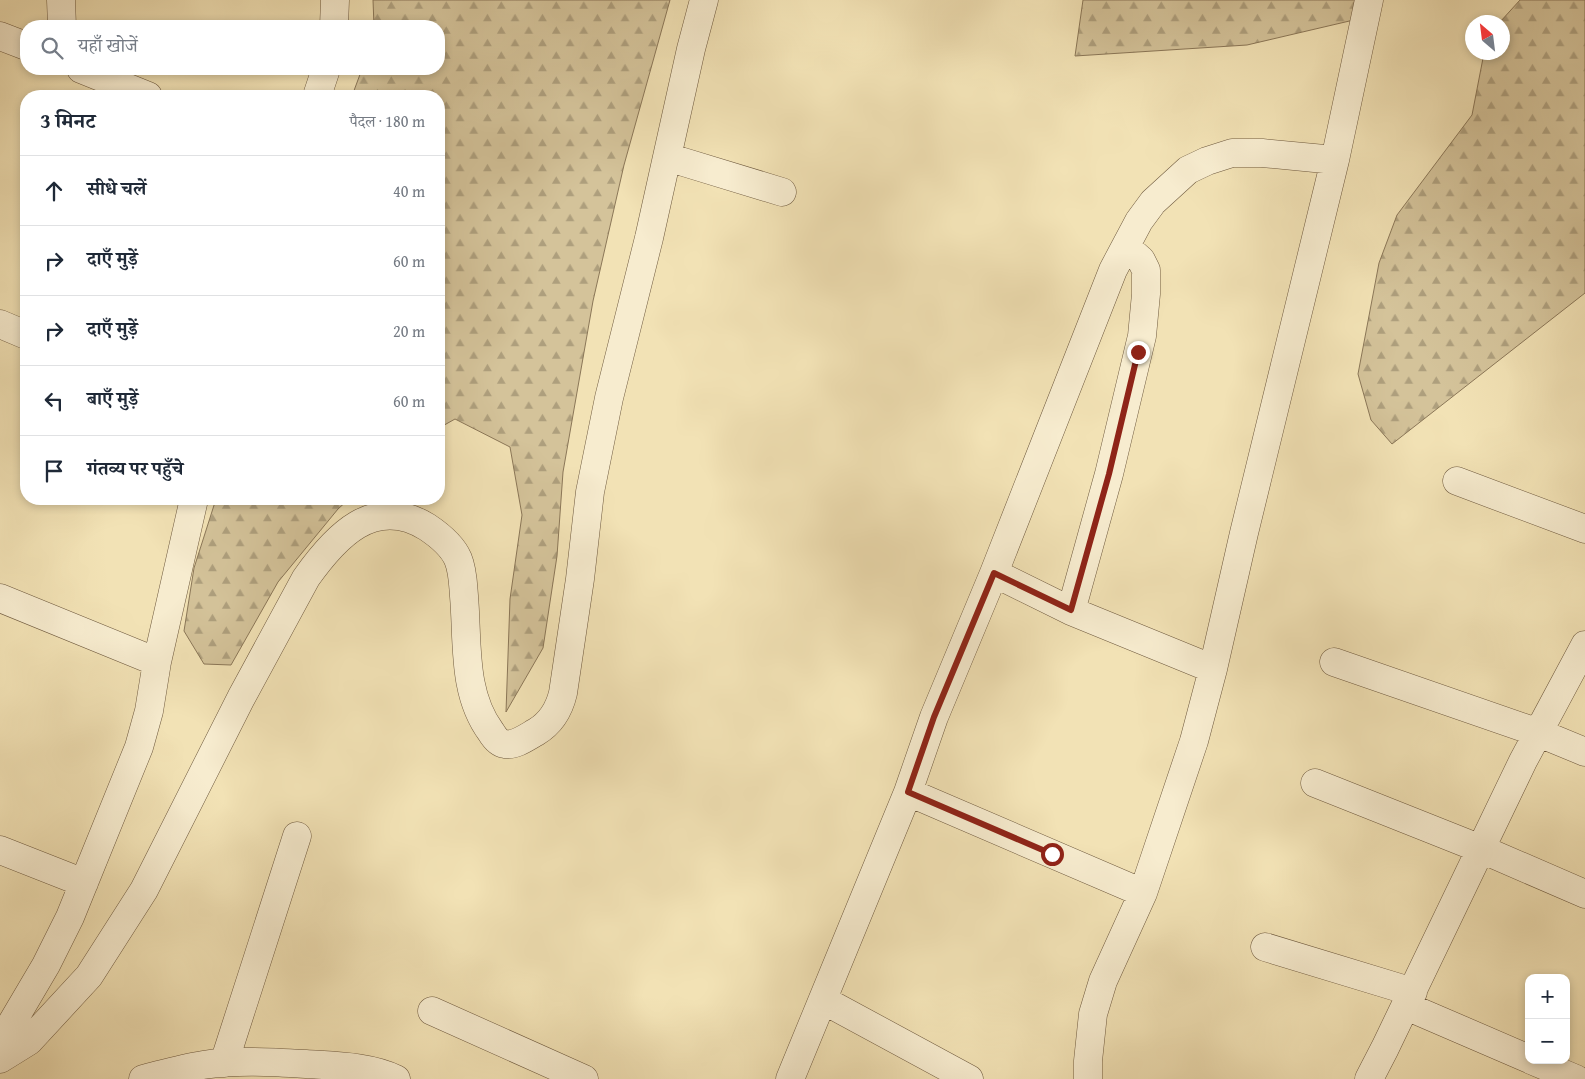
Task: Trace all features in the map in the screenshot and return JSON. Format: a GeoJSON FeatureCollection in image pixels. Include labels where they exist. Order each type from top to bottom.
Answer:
{"type":"FeatureCollection","features":[{"type":"Feature","properties":{"kind":"street"},"geometry":{"type":"LineString","coordinates":[[60,0],[62,20]]}},
{"type":"Feature","properties":{"kind":"street"},"geometry":{"type":"LineString","coordinates":[[334,20],[335,0]]}},
{"type":"Feature","properties":{"kind":"street"},"geometry":{"type":"LineString","coordinates":[[0,1059],[29,1041],[89,976],[144,890],[241,698],[306,578],[319,560],[347,532],[359,523],[380,515],[401,516],[413,520],[441,536],[458,558],[462,571],[465,605],[467,663],[473,692],[484,724],[496,740],[504,744],[515,743],[539,730],[554,717],[563,693],[580,579],[590,492],[609,398],[649,238],[691,49],[704,0]]}},
{"type":"Feature","properties":{"kind":"street"},"geometry":{"type":"LineString","coordinates":[[1088,1079],[1093,1014],[1103,981],[1143,893],[1194,740],[1213,670],[1244,533],[1335,160],[1369,0]]}},
{"type":"Feature","properties":{"kind":"street"},"geometry":{"type":"LineString","coordinates":[[0,36],[20,44]]}},
{"type":"Feature","properties":{"kind":"street"},"geometry":{"type":"LineString","coordinates":[[96,75],[133,90]]}},
{"type":"Feature","properties":{"kind":"street"},"geometry":{"type":"LineString","coordinates":[[319,90],[324,75]]}},
{"type":"Feature","properties":{"kind":"street"},"geometry":{"type":"LineString","coordinates":[[790,1079],[908,792],[934,717],[994,573],[1114,270],[1139,221],[1153,202],[1188,170],[1207,161],[1232,153],[1335,160]]}},
{"type":"Feature","properties":{"kind":"street"},"geometry":{"type":"LineString","coordinates":[[667,157],[782,192]]}},
{"type":"Feature","properties":{"kind":"street"},"geometry":{"type":"LineString","coordinates":[[1071,610],[1109,474],[1142,336],[1146,270],[1141,260],[1132,252],[1124,250]]}},
{"type":"Feature","properties":{"kind":"street"},"geometry":{"type":"LineString","coordinates":[[0,324],[20,332]]}},
{"type":"Feature","properties":{"kind":"street"},"geometry":{"type":"LineString","coordinates":[[1457,481],[1585,529]]}},
{"type":"Feature","properties":{"kind":"street"},"geometry":{"type":"LineString","coordinates":[[0,1043],[46,965],[84,883],[139,747],[149,711],[157,662],[193,505]]}},
{"type":"Feature","properties":{"kind":"street"},"geometry":{"type":"LineString","coordinates":[[994,573],[1071,610],[1213,670]]}},
{"type":"Feature","properties":{"kind":"street"},"geometry":{"type":"LineString","coordinates":[[0,598],[157,662]]}},
{"type":"Feature","properties":{"kind":"street"},"geometry":{"type":"LineString","coordinates":[[1369,1079],[1523,761],[1585,645]]}},
{"type":"Feature","properties":{"kind":"street"},"geometry":{"type":"LineString","coordinates":[[1334,662],[1539,733],[1585,752]]}},
{"type":"Feature","properties":{"kind":"street"},"geometry":{"type":"LineString","coordinates":[[1315,783],[1481,849],[1585,894]]}},
{"type":"Feature","properties":{"kind":"street"},"geometry":{"type":"LineString","coordinates":[[908,792],[1143,893]]}},
{"type":"Feature","properties":{"kind":"street"},"geometry":{"type":"LineString","coordinates":[[224,1063],[297,836]]}},
{"type":"Feature","properties":{"kind":"street"},"geometry":{"type":"LineString","coordinates":[[0,850],[84,883]]}},
{"type":"Feature","properties":{"kind":"street"},"geometry":{"type":"LineString","coordinates":[[1266,947],[1409,999],[1525,1057]]}},
{"type":"Feature","properties":{"kind":"street"},"geometry":{"type":"LineString","coordinates":[[823,1000],[969,1079]]}},
{"type":"Feature","properties":{"kind":"street"},"geometry":{"type":"LineString","coordinates":[[432,1011],[584,1079]]}},
{"type":"Feature","properties":{"kind":"street"},"geometry":{"type":"LineString","coordinates":[[143,1079],[201,1065],[224,1063],[280,1063],[354,1074],[388,1075],[396,1079]]}},
{"type":"Feature","properties":{"kind":"street"},"geometry":{"type":"LineString","coordinates":[[1540,1064],[1576,1079]]}},
{"type":"Feature","properties":{"kind":"green space"},"geometry":{"type":"Polygon","coordinates":[[[373,0],[670,0],[624,165],[593,301],[563,472],[557,556],[543,648],[506,712],[510,599],[522,515],[510,447],[455,419],[445,425],[445,90],[354,90],[360,75],[445,75],[445,20],[374,20],[373,0]]]}},
{"type":"Feature","properties":{"kind":"green space"},"geometry":{"type":"Polygon","coordinates":[[[1083,0],[1359,0],[1358,19],[1247,45],[1075,56],[1083,0]]]}},
{"type":"Feature","properties":{"kind":"green space"},"geometry":{"type":"Polygon","coordinates":[[[1520,0],[1585,0],[1585,293],[1392,444],[1371,420],[1358,374],[1379,263],[1397,215],[1472,115],[1483,60],[1510,60],[1510,15],[1506,15],[1520,0]]]}},
{"type":"Feature","properties":{"kind":"green space"},"geometry":{"type":"Polygon","coordinates":[[[214,505],[342,505],[278,582],[231,665],[204,664],[184,631],[194,568],[214,505]]]}},
{"type":"Feature","properties":{"kind":"route"},"geometry":{"type":"LineString","coordinates":[[1052,854],[908,792],[934,717],[994,573],[1071,610],[1109,474],[1138,352]]}}]}
